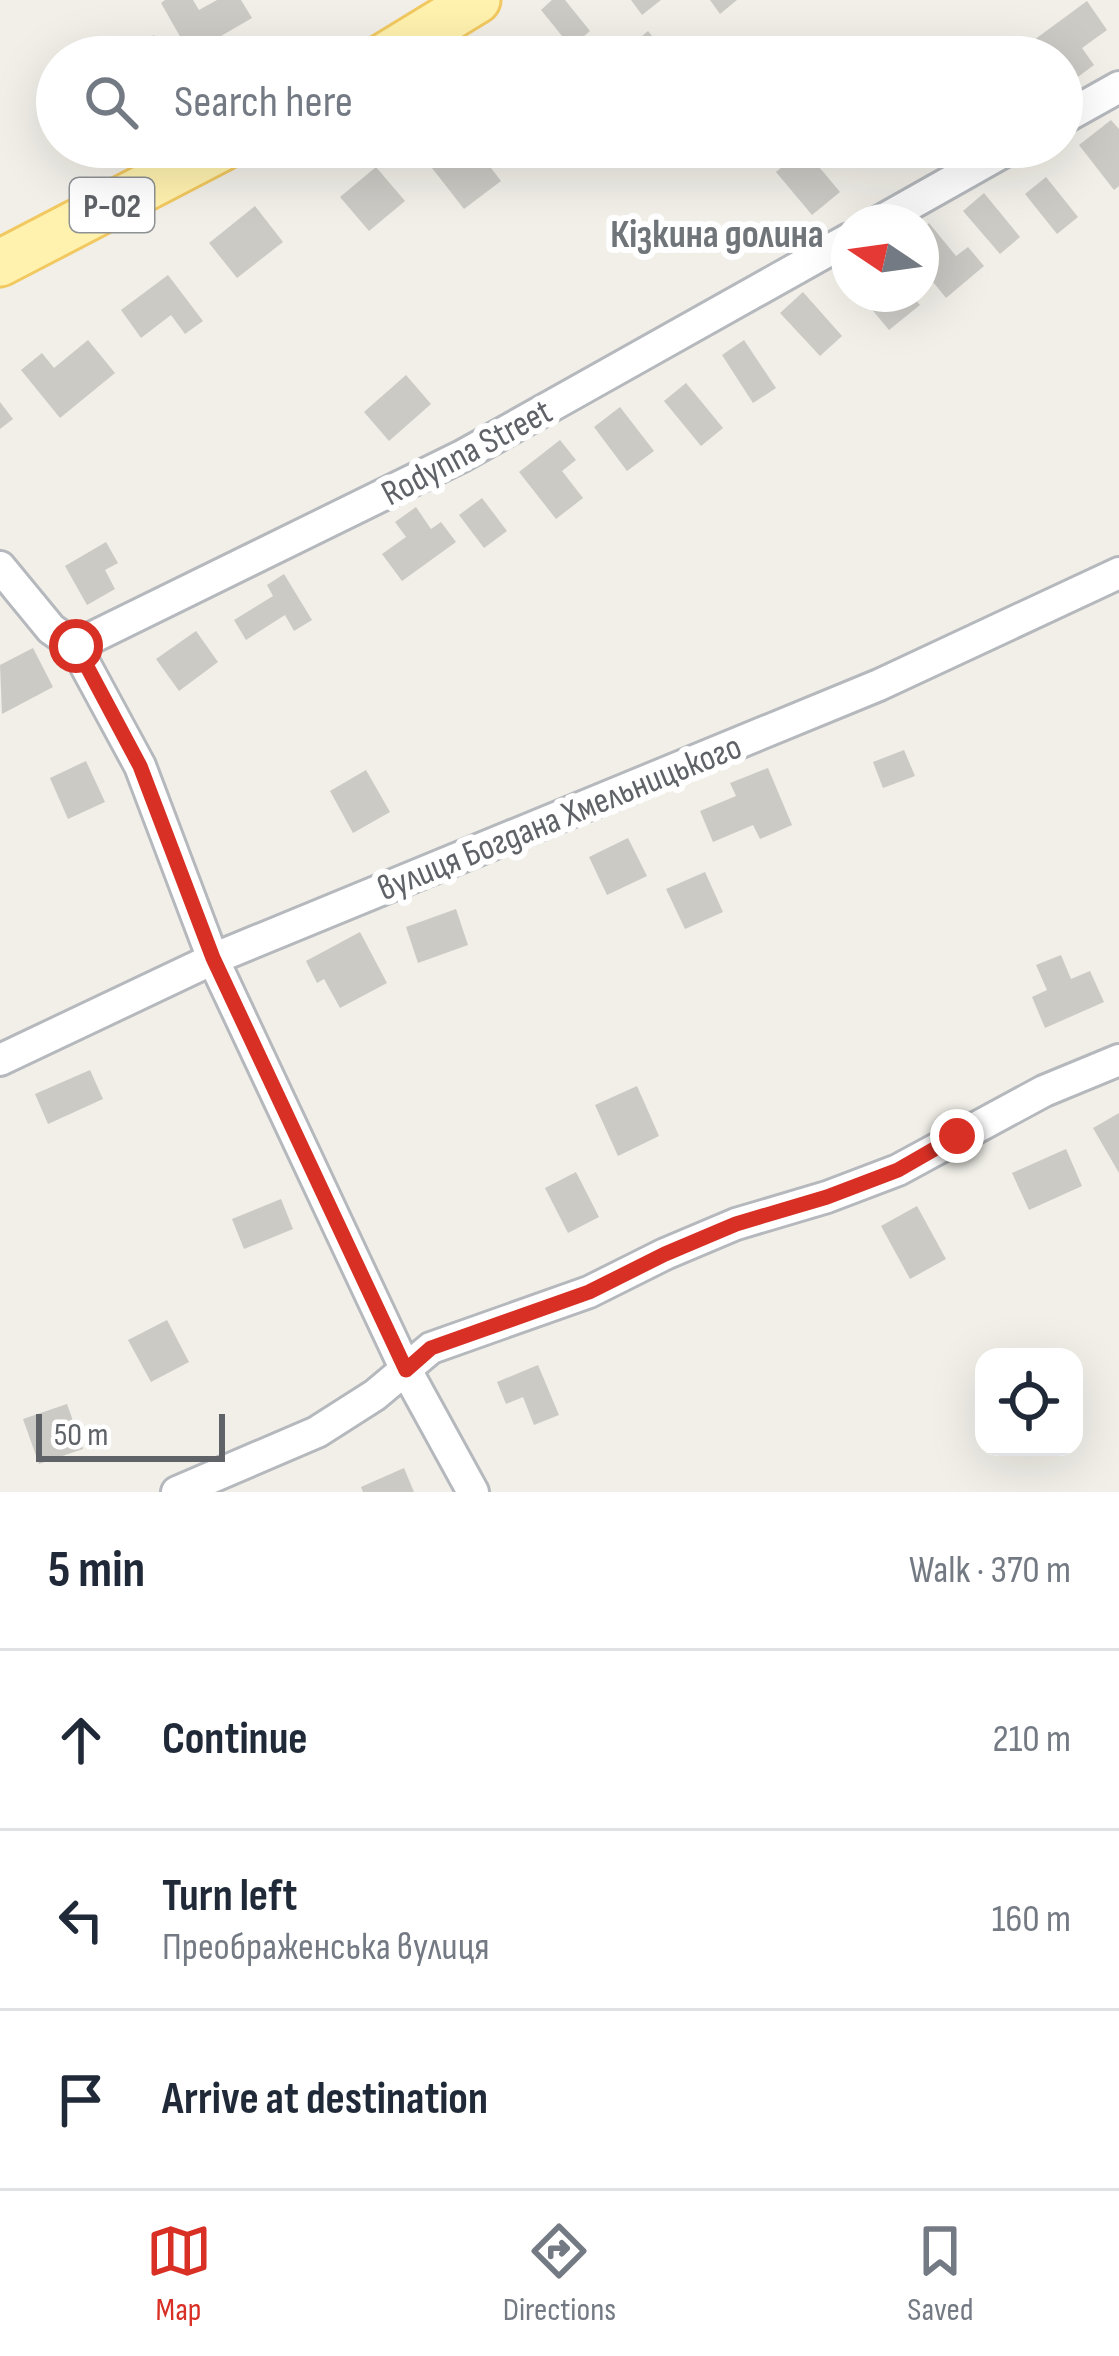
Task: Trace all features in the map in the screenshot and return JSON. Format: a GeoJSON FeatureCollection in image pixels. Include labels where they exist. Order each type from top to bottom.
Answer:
{"type":"FeatureCollection","features":[{"type":"Feature","properties":{"kind":"main road"},"geometry":{"type":"LineString","coordinates":[[418,36],[477,0]]}},
{"type":"Feature","properties":{"kind":"main road","name":"Р-02"},"geometry":{"type":"LineString","coordinates":[[0,263],[183,168]]}},
{"type":"Feature","properties":{"kind":"street"},"geometry":{"type":"LineString","coordinates":[[1083,107],[1119,87]]}},
{"type":"Feature","properties":{"kind":"street"},"geometry":{"type":"LineString","coordinates":[[911,204],[975,168]]}},
{"type":"Feature","properties":{"kind":"street","name":"Rodynna Street"},"geometry":{"type":"LineString","coordinates":[[76,646],[462,457],[831,249]]}},
{"type":"Feature","properties":{"kind":"street","name":"вулиця Богдана Хмельницького"},"geometry":{"type":"LineString","coordinates":[[0,1060],[213,958],[879,685],[1119,572]]}},
{"type":"Feature","properties":{"kind":"street"},"geometry":{"type":"LineString","coordinates":[[4,579],[51,629],[76,646],[140,766],[213,958],[406,1370],[472,1492]]}},
{"type":"Feature","properties":{"kind":"street"},"geometry":{"type":"LineString","coordinates":[[177,1492],[317,1432],[375,1395],[431,1348],[589,1292],[736,1224],[898,1170],[1044,1091],[1119,1060]]}},
{"type":"Feature","properties":{"kind":"building"},"geometry":{"type":"Polygon","coordinates":[[[193,0],[199,10],[217,0],[241,0],[252,18],[221,36],[180,36],[161,3],[193,0]]]}},
{"type":"Feature","properties":{"kind":"building"},"geometry":{"type":"Polygon","coordinates":[[[552,0],[565,0],[590,31],[584,36],[562,36],[541,10],[552,0]]]}},
{"type":"Feature","properties":{"kind":"building"},"geometry":{"type":"Polygon","coordinates":[[[631,0],[661,0],[642,15],[631,0]]]}},
{"type":"Feature","properties":{"kind":"building"},"geometry":{"type":"Polygon","coordinates":[[[710,0],[737,0],[720,14],[710,0]]]}},
{"type":"Feature","properties":{"kind":"building"},"geometry":{"type":"Polygon","coordinates":[[[1087,1],[1107,30],[1083,47],[1083,36],[1039,36],[1087,1]]]}},
{"type":"Feature","properties":{"kind":"building"},"geometry":{"type":"Polygon","coordinates":[[[1083,49],[1094,65],[1083,73],[1083,49]]]}},
{"type":"Feature","properties":{"kind":"building"},"geometry":{"type":"Polygon","coordinates":[[[1111,120],[1119,129],[1119,186],[1114,190],[1083,150],[1083,142],[1111,120]]]}},
{"type":"Feature","properties":{"kind":"building"},"geometry":{"type":"Polygon","coordinates":[[[377,168],[405,201],[369,231],[340,197],[377,168]]]}},
{"type":"Feature","properties":{"kind":"building"},"geometry":{"type":"Polygon","coordinates":[[[432,168],[491,168],[501,181],[464,209],[432,168]]]}},
{"type":"Feature","properties":{"kind":"building"},"geometry":{"type":"Polygon","coordinates":[[[820,168],[840,192],[812,215],[776,172],[820,168]]]}},
{"type":"Feature","properties":{"kind":"building"},"geometry":{"type":"Polygon","coordinates":[[[1046,177],[1078,217],[1057,234],[1025,194],[1046,177]]]}},
{"type":"Feature","properties":{"kind":"building"},"geometry":{"type":"Polygon","coordinates":[[[984,193],[1020,237],[1000,254],[963,211],[984,193]]]}},
{"type":"Feature","properties":{"kind":"building"},"geometry":{"type":"Polygon","coordinates":[[[255,206],[283,242],[237,278],[209,243],[255,206]]]}},
{"type":"Feature","properties":{"kind":"building"},"geometry":{"type":"Polygon","coordinates":[[[939,235],[956,256],[968,247],[984,266],[946,298],[939,289],[939,235]]]}},
{"type":"Feature","properties":{"kind":"building"},"geometry":{"type":"Polygon","coordinates":[[[168,275],[203,321],[185,334],[171,315],[141,338],[121,310],[168,275]]]}},
{"type":"Feature","properties":{"kind":"building"},"geometry":{"type":"Polygon","coordinates":[[[803,292],[842,336],[820,356],[780,313],[803,292]]]}},
{"type":"Feature","properties":{"kind":"building"},"geometry":{"type":"Polygon","coordinates":[[[874,312],[911,312],[889,330],[874,312]]]}},
{"type":"Feature","properties":{"kind":"building"},"geometry":{"type":"Polygon","coordinates":[[[88,340],[115,373],[60,418],[21,370],[42,353],[54,368],[88,340]]]}},
{"type":"Feature","properties":{"kind":"building"},"geometry":{"type":"Polygon","coordinates":[[[744,340],[776,388],[753,403],[722,355],[744,340]]]}},
{"type":"Feature","properties":{"kind":"building"},"geometry":{"type":"Polygon","coordinates":[[[406,375],[431,404],[389,441],[364,412],[406,375]]]}},
{"type":"Feature","properties":{"kind":"building"},"geometry":{"type":"Polygon","coordinates":[[[686,383],[723,428],[701,446],[664,401],[686,383]]]}},
{"type":"Feature","properties":{"kind":"building"},"geometry":{"type":"Polygon","coordinates":[[[0,402],[13,419],[0,429],[0,402]]]}},
{"type":"Feature","properties":{"kind":"building"},"geometry":{"type":"Polygon","coordinates":[[[620,407],[654,451],[627,471],[594,427],[620,407]]]}},
{"type":"Feature","properties":{"kind":"building"},"geometry":{"type":"Polygon","coordinates":[[[560,440],[576,460],[562,471],[583,498],[556,519],[519,472],[560,440]]]}},
{"type":"Feature","properties":{"kind":"building"},"geometry":{"type":"Polygon","coordinates":[[[482,498],[507,531],[484,548],[459,515],[482,498]]]}},
{"type":"Feature","properties":{"kind":"building"},"geometry":{"type":"Polygon","coordinates":[[[416,507],[431,529],[441,522],[456,542],[402,581],[382,554],[406,537],[395,522],[416,507]]]}},
{"type":"Feature","properties":{"kind":"building"},"geometry":{"type":"Polygon","coordinates":[[[106,542],[118,563],[105,570],[115,589],[87,605],[65,566],[106,542]]]}},
{"type":"Feature","properties":{"kind":"building"},"geometry":{"type":"Polygon","coordinates":[[[284,574],[312,620],[294,631],[285,615],[246,640],[234,620],[273,596],[267,585],[284,574]]]}},
{"type":"Feature","properties":{"kind":"building"},"geometry":{"type":"Polygon","coordinates":[[[196,631],[218,662],[179,691],[156,659],[196,631]]]}},
{"type":"Feature","properties":{"kind":"building"},"geometry":{"type":"Polygon","coordinates":[[[33,648],[53,687],[2,714],[0,665],[33,648]]]}},
{"type":"Feature","properties":{"kind":"building"},"geometry":{"type":"Polygon","coordinates":[[[904,750],[915,776],[883,788],[873,762],[904,750]]]}},
{"type":"Feature","properties":{"kind":"building"},"geometry":{"type":"Polygon","coordinates":[[[86,761],[105,802],[68,819],[50,778],[86,761]]]}},
{"type":"Feature","properties":{"kind":"building"},"geometry":{"type":"Polygon","coordinates":[[[768,768],[792,825],[760,839],[753,825],[713,842],[700,811],[736,796],[730,783],[768,768]]]}},
{"type":"Feature","properties":{"kind":"building"},"geometry":{"type":"Polygon","coordinates":[[[366,770],[390,812],[353,833],[330,791],[366,770]]]}},
{"type":"Feature","properties":{"kind":"building"},"geometry":{"type":"Polygon","coordinates":[[[628,838],[647,876],[607,895],[589,857],[628,838]]]}},
{"type":"Feature","properties":{"kind":"building"},"geometry":{"type":"Polygon","coordinates":[[[705,872],[723,912],[685,929],[666,889],[705,872]]]}},
{"type":"Feature","properties":{"kind":"building"},"geometry":{"type":"Polygon","coordinates":[[[456,909],[468,945],[418,963],[406,927],[456,909]]]}},
{"type":"Feature","properties":{"kind":"building"},"geometry":{"type":"Polygon","coordinates":[[[360,932],[387,983],[340,1008],[324,979],[317,983],[306,961],[360,932]]]}},
{"type":"Feature","properties":{"kind":"building"},"geometry":{"type":"Polygon","coordinates":[[[1061,955],[1071,979],[1090,971],[1104,1002],[1045,1028],[1032,997],[1047,990],[1036,965],[1061,955]]]}},
{"type":"Feature","properties":{"kind":"building"},"geometry":{"type":"Polygon","coordinates":[[[90,1070],[103,1099],[48,1124],[35,1094],[90,1070]]]}},
{"type":"Feature","properties":{"kind":"building"},"geometry":{"type":"Polygon","coordinates":[[[637,1086],[659,1136],[618,1156],[595,1105],[637,1086]]]}},
{"type":"Feature","properties":{"kind":"building"},"geometry":{"type":"Polygon","coordinates":[[[1119,1113],[1119,1173],[1093,1128],[1119,1113]]]}},
{"type":"Feature","properties":{"kind":"building"},"geometry":{"type":"Polygon","coordinates":[[[1066,1149],[1082,1186],[1029,1210],[1012,1173],[1066,1149]]]}},
{"type":"Feature","properties":{"kind":"building"},"geometry":{"type":"Polygon","coordinates":[[[576,1172],[599,1217],[568,1233],[545,1188],[576,1172]]]}},
{"type":"Feature","properties":{"kind":"building"},"geometry":{"type":"Polygon","coordinates":[[[281,1199],[293,1229],[244,1249],[232,1219],[281,1199]]]}},
{"type":"Feature","properties":{"kind":"building"},"geometry":{"type":"Polygon","coordinates":[[[917,1206],[946,1259],[910,1279],[881,1226],[917,1206]]]}},
{"type":"Feature","properties":{"kind":"building"},"geometry":{"type":"Polygon","coordinates":[[[167,1320],[189,1362],[151,1382],[128,1340],[167,1320]]]}},
{"type":"Feature","properties":{"kind":"building"},"geometry":{"type":"Polygon","coordinates":[[[538,1365],[559,1415],[534,1425],[523,1397],[506,1404],[497,1382],[538,1365]]]}},
{"type":"Feature","properties":{"kind":"building"},"geometry":{"type":"Polygon","coordinates":[[[67,1404],[83,1449],[39,1464],[23,1419],[67,1404]]]}},
{"type":"Feature","properties":{"kind":"building"},"geometry":{"type":"Polygon","coordinates":[[[404,1468],[414,1492],[363,1492],[361,1487],[404,1468]]]}},
{"type":"Feature","properties":{"kind":"district","name":"Кізкина долина"},"geometry":{"type":"Point","coordinates":[717,233]}},
{"type":"Feature","properties":{"kind":"route"},"geometry":{"type":"LineString","coordinates":[[76,646],[140,766],[213,958],[406,1370],[431,1348],[589,1292],[736,1224],[898,1170],[957,1136]]}}]}
